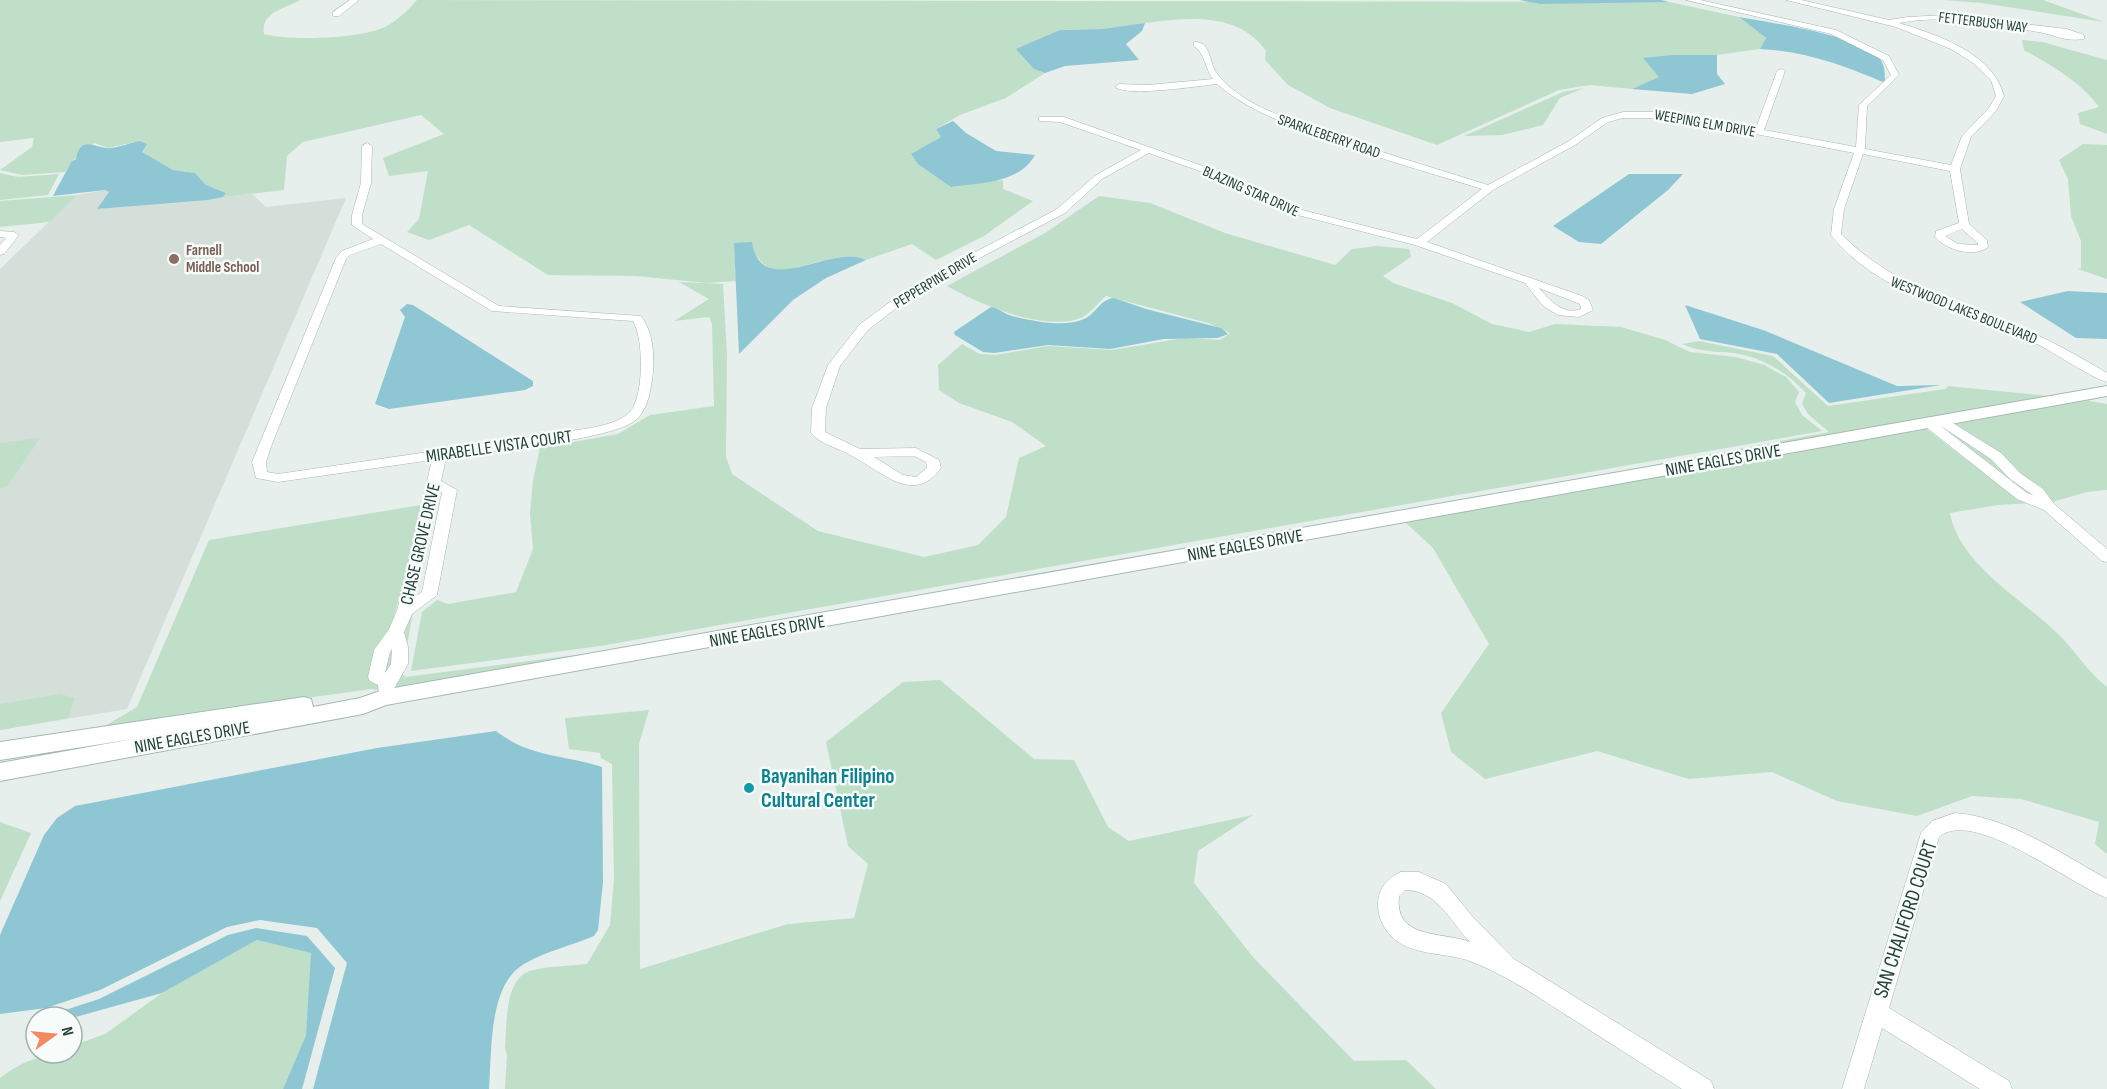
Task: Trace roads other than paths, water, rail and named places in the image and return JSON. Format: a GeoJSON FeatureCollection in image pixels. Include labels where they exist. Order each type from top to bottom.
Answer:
{"type":"FeatureCollection","features":[{"type":"Feature","properties":{"kind":"street"},"geometry":{"type":"LineString","coordinates":[[336,14],[356,0]]}},
{"type":"Feature","properties":{"kind":"street","name":"WESTWOOD LAKES BOULEVARD"},"geometry":{"type":"LineString","coordinates":[[1690,0],[1833,32],[1886,58],[1895,75],[1863,105],[1860,150],[1839,209],[1836,235],[1853,256],[1879,275],[1911,291],[2014,329],[2066,353],[2107,378]]}},
{"type":"Feature","properties":{"kind":"street"},"geometry":{"type":"LineString","coordinates":[[1790,0],[1888,23],[1920,33],[1960,51],[1996,80],[2000,96],[1993,109],[1967,136],[1954,169],[1964,225]]}},
{"type":"Feature","properties":{"kind":"street","name":"FETTERBUSH WAY"},"geometry":{"type":"LineString","coordinates":[[1888,23],[1912,16],[1957,16],[2042,30]]}},
{"type":"Feature","properties":{"kind":"street","name":"SPARKLEBERRY ROAD"},"geometry":{"type":"LineString","coordinates":[[1197,44],[1204,49],[1210,71],[1248,104],[1277,118],[1341,142],[1489,188]]}},
{"type":"Feature","properties":{"kind":"street"},"geometry":{"type":"LineString","coordinates":[[1759,132],[1781,71]]}},
{"type":"Feature","properties":{"kind":"street"},"geometry":{"type":"LineString","coordinates":[[1119,87],[1143,88],[1219,81]]}},
{"type":"Feature","properties":{"kind":"street","name":"WEEPING ELM DRIVE"},"geometry":{"type":"LineString","coordinates":[[1419,243],[1489,188],[1572,143],[1605,120],[1623,115],[1667,115],[1954,169]]}},
{"type":"Feature","properties":{"kind":"street","name":"BLAZING STAR DRIVE"},"geometry":{"type":"LineString","coordinates":[[1042,118],[1061,119],[1211,172],[1258,197],[1294,211],[1419,243],[1578,298],[1585,302],[1587,310],[1576,314],[1558,311],[1545,302],[1530,283]]}},
{"type":"Feature","properties":{"kind":"street","name":"MIRABELLE VISTA COURT"},"geometry":{"type":"LineString","coordinates":[[367,146],[366,183],[357,214],[357,225],[496,309],[637,318],[644,331],[645,374],[642,400],[634,416],[607,428],[577,435],[287,476],[261,476],[259,462],[265,444],[341,258],[346,253],[381,240]]}},
{"type":"Feature","properties":{"kind":"street","name":"PEPPERPINE DRIVE"},"geometry":{"type":"LineString","coordinates":[[859,453],[916,452],[932,460],[934,468],[924,478],[904,481],[895,478],[859,453],[827,440],[818,433],[816,425],[819,408],[834,365],[864,327],[917,287],[1060,211],[1099,177],[1148,150]]}},
{"type":"Feature","properties":{"kind":"street"},"geometry":{"type":"LineString","coordinates":[[0,234],[14,235],[0,252]]}},
{"type":"Feature","properties":{"kind":"street","name":"NINE EAGLES DRIVE"},"geometry":{"type":"LineString","coordinates":[[0,751],[71,738],[369,696],[385,689],[2107,391]]}},
{"type":"Feature","properties":{"kind":"street"},"geometry":{"type":"LineString","coordinates":[[1935,422],[2022,496],[2049,507],[2107,557]]}},
{"type":"Feature","properties":{"kind":"street","name":"CHASE GROVE DRIVE"},"geometry":{"type":"LineString","coordinates":[[385,689],[376,677],[382,650],[396,632],[405,611],[429,595],[450,490],[434,483],[440,454]]}},
{"type":"Feature","properties":{"kind":"street","name":"NINE EAGLES DRIVE"},"geometry":{"type":"LineString","coordinates":[[0,772],[363,706],[385,689]]}},
{"type":"Feature","properties":{"kind":"street"},"geometry":{"type":"LineString","coordinates":[[61,760],[71,738]]}},
{"type":"Feature","properties":{"kind":"street","name":"SAN CHALIFORD COURT"},"geometry":{"type":"LineString","coordinates":[[1853,1089],[1931,833],[1940,824],[1957,820],[1981,825],[2107,889]]}},
{"type":"Feature","properties":{"kind":"street"},"geometry":{"type":"LineString","coordinates":[[1507,966],[1465,923],[1438,890],[1419,881],[1401,881],[1389,892],[1387,911],[1397,928],[1411,939],[1465,950],[1507,966],[1703,1089]]}},
{"type":"Feature","properties":{"kind":"street"},"geometry":{"type":"LineString","coordinates":[[1876,1012],[2001,1089]]}},
{"type":"Feature","properties":{"kind":"water"},"geometry":{"type":"Polygon","coordinates":[[[1519,0],[1661,0],[1669,2],[1541,4],[1519,0]]]}},
{"type":"Feature","properties":{"kind":"water"},"geometry":{"type":"Polygon","coordinates":[[[1739,17],[1810,30],[1863,47],[1875,54],[1883,63],[1885,83],[1824,60],[1777,50],[1760,49],[1766,38],[1739,17]]]}},
{"type":"Feature","properties":{"kind":"water"},"geometry":{"type":"Polygon","coordinates":[[[1145,23],[1142,31],[1126,44],[1139,60],[1065,66],[1045,73],[1034,69],[1016,49],[1060,30],[1102,29],[1145,23]]]}},
{"type":"Feature","properties":{"kind":"water"},"geometry":{"type":"Polygon","coordinates":[[[1671,55],[1717,55],[1717,74],[1725,84],[1692,94],[1632,89],[1659,77],[1643,58],[1671,55]]]}},
{"type":"Feature","properties":{"kind":"water"},"geometry":{"type":"Polygon","coordinates":[[[953,121],[966,133],[996,151],[1035,155],[1028,165],[1009,177],[986,183],[951,187],[918,164],[911,154],[941,137],[936,129],[953,121]]]}},
{"type":"Feature","properties":{"kind":"water"},"geometry":{"type":"Polygon","coordinates":[[[140,141],[147,144],[142,152],[173,170],[195,173],[206,185],[226,193],[223,197],[208,200],[97,209],[109,192],[105,190],[53,196],[81,147],[90,144],[111,148],[140,141]]]}},
{"type":"Feature","properties":{"kind":"water"},"geometry":{"type":"Polygon","coordinates":[[[1629,174],[1683,174],[1668,190],[1601,244],[1579,242],[1553,226],[1629,174]]]}},
{"type":"Feature","properties":{"kind":"water"},"geometry":{"type":"Polygon","coordinates":[[[752,242],[758,259],[769,268],[800,267],[836,258],[852,257],[866,260],[826,278],[793,300],[739,354],[734,243],[752,242]]]}},
{"type":"Feature","properties":{"kind":"water"},"geometry":{"type":"Polygon","coordinates":[[[2068,291],[2107,293],[2107,339],[2076,338],[2020,302],[2068,291]]]}},
{"type":"Feature","properties":{"kind":"water"},"geometry":{"type":"Polygon","coordinates":[[[1114,298],[1146,309],[1221,328],[1228,334],[1218,338],[1164,339],[1110,349],[1048,345],[994,353],[983,352],[955,335],[954,332],[991,307],[1029,320],[1067,323],[1084,319],[1105,301],[1114,298]]]}},
{"type":"Feature","properties":{"kind":"water"},"geometry":{"type":"Polygon","coordinates":[[[407,304],[413,305],[533,381],[533,386],[525,390],[389,409],[375,404],[405,317],[400,310],[407,304]]]}},
{"type":"Feature","properties":{"kind":"water"},"geometry":{"type":"Polygon","coordinates":[[[1685,305],[1763,330],[1897,386],[1941,385],[1829,403],[1777,354],[1700,339],[1685,305]]]}},
{"type":"Feature","properties":{"kind":"water"},"geometry":{"type":"Polygon","coordinates":[[[496,731],[509,740],[534,751],[602,767],[603,882],[598,930],[594,936],[541,956],[524,964],[512,974],[504,987],[494,1020],[489,1089],[313,1089],[347,963],[317,928],[260,920],[227,927],[100,990],[55,1005],[24,1005],[24,1011],[0,1014],[0,935],[44,835],[57,818],[75,806],[377,748],[496,731]]]}},
{"type":"Feature","properties":{"kind":"water"},"geometry":{"type":"Polygon","coordinates":[[[256,928],[307,936],[335,968],[302,1089],[283,1089],[306,1035],[311,953],[257,940],[162,993],[84,1015],[84,1005],[81,1005],[99,999],[228,935],[256,928]]]}},
{"type":"Feature","properties":{"kind":"place","name":"Farnell Middle School"},"geometry":{"type":"Point","coordinates":[174,259]}},
{"type":"Feature","properties":{"kind":"place","name":"Bayanihan Filipino Cultural Center"},"geometry":{"type":"Point","coordinates":[749,788]}}]}
